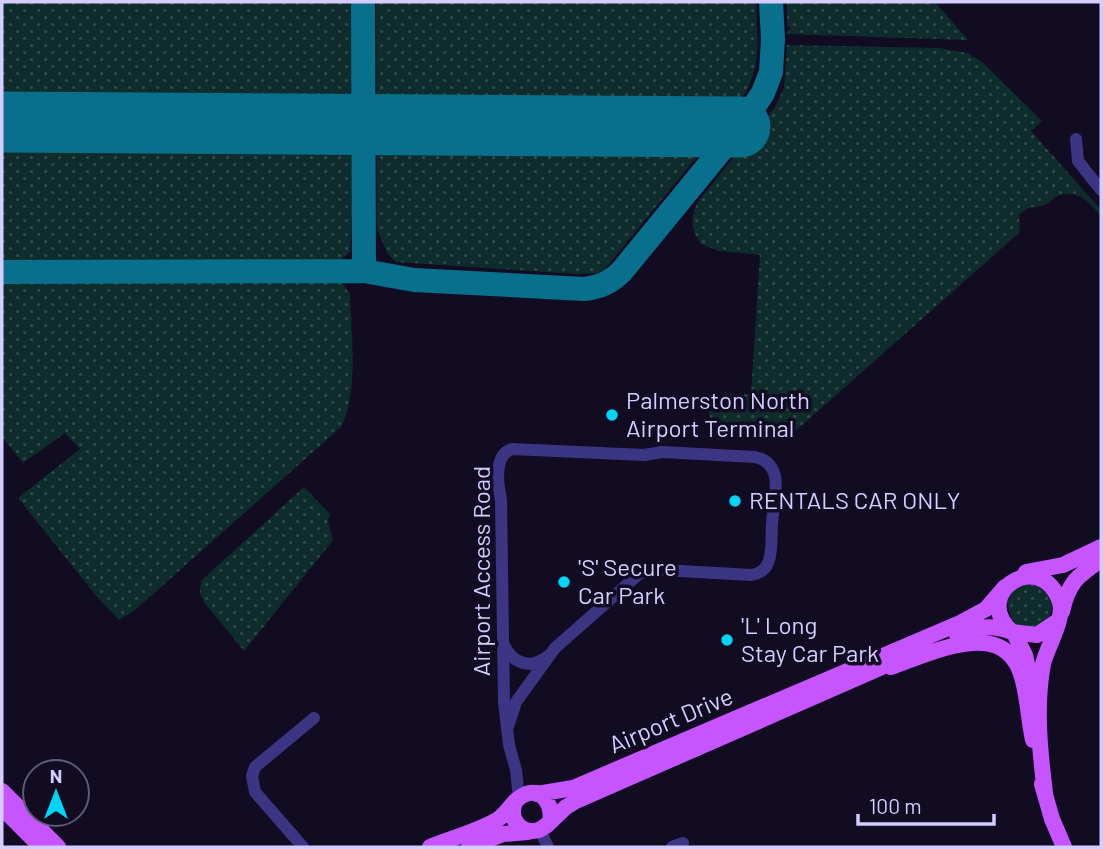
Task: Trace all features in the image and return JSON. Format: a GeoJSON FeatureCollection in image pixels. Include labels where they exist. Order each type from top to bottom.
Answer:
{"type":"FeatureCollection","features":[{"type":"Feature","properties":{"kind":"main road"},"geometry":{"type":"LineString","coordinates":[[1036,756],[1029,673],[1025,655],[1000,615],[1001,596],[1007,585],[1023,573],[1063,565],[1101,547]]}},
{"type":"Feature","properties":{"kind":"main road"},"geometry":{"type":"LineString","coordinates":[[1045,793],[1040,733],[1041,685],[1046,653],[1067,591],[1076,578],[1101,560]]}},
{"type":"Feature","properties":{"kind":"main road"},"geometry":{"type":"LineString","coordinates":[[1007,585],[1018,578],[1037,578],[1056,596],[1060,604],[1060,618]]}},
{"type":"Feature","properties":{"kind":"main road","name":"Airport Drive"},"geometry":{"type":"LineString","coordinates":[[429,847],[498,820],[526,797],[565,791],[960,623],[986,608],[1007,585]]}},
{"type":"Feature","properties":{"kind":"main road"},"geometry":{"type":"LineString","coordinates":[[1013,632],[1037,635],[1060,618]]}},
{"type":"Feature","properties":{"kind":"main road","name":"Airport Drive"},"geometry":{"type":"LineString","coordinates":[[540,830],[566,807],[576,802],[971,629],[989,627],[1013,632]]}},
{"type":"Feature","properties":{"kind":"main road"},"geometry":{"type":"LineString","coordinates":[[864,677],[963,643],[983,642],[1009,655],[1019,668],[1045,793],[1065,847]]}},
{"type":"Feature","properties":{"kind":"main road"},"geometry":{"type":"LineString","coordinates":[[2,791],[58,847]]}},
{"type":"Feature","properties":{"kind":"main road"},"geometry":{"type":"LineString","coordinates":[[469,847],[503,834],[540,830],[550,821],[551,808],[543,797],[526,797],[512,814],[514,820],[522,830],[540,830]]}},
{"type":"Feature","properties":{"kind":"main road"},"geometry":{"type":"LineString","coordinates":[[2,808],[41,847]]}},
{"type":"Feature","properties":{"kind":"street"},"geometry":{"type":"LineString","coordinates":[[1076,139],[1078,161],[1101,190]]}},
{"type":"Feature","properties":{"kind":"street","name":"Airport Access Road"},"geometry":{"type":"LineString","coordinates":[[508,727],[516,702],[555,648],[636,576],[644,572],[663,570],[751,575],[762,571],[770,557],[775,506],[775,478],[771,466],[755,457],[662,452],[644,455],[512,449],[506,451],[500,460],[498,486],[501,500],[504,702],[509,745],[526,797]]}},
{"type":"Feature","properties":{"kind":"street"},"geometry":{"type":"LineString","coordinates":[[504,645],[515,660],[529,664],[543,660],[555,648]]}},
{"type":"Feature","properties":{"kind":"street"},"geometry":{"type":"LineString","coordinates":[[303,847],[255,792],[252,776],[255,767],[314,718]]}},
{"type":"Feature","properties":{"kind":"street"},"geometry":{"type":"LineString","coordinates":[[540,830],[548,847]]}},
{"type":"Feature","properties":{"kind":"green space"},"geometry":{"type":"Polygon","coordinates":[[[2,2],[352,2],[350,252],[339,262],[331,264],[2,265],[2,2]]]}},
{"type":"Feature","properties":{"kind":"green space"},"geometry":{"type":"Polygon","coordinates":[[[376,2],[756,2],[757,49],[754,73],[731,115],[604,270],[578,274],[396,262],[387,253],[377,229],[376,2]]]}},
{"type":"Feature","properties":{"kind":"green space"},"geometry":{"type":"Polygon","coordinates":[[[787,2],[935,2],[968,40],[787,34],[790,27],[787,27],[787,2]]]}},
{"type":"Feature","properties":{"kind":"green space"},"geometry":{"type":"Polygon","coordinates":[[[787,45],[939,48],[967,53],[981,61],[1042,121],[1031,131],[1101,210],[1101,216],[1088,202],[1071,194],[1058,196],[1046,204],[1026,209],[1019,215],[1020,232],[791,435],[774,438],[728,434],[715,427],[711,420],[709,399],[714,394],[751,394],[760,255],[719,251],[701,244],[693,228],[693,217],[699,200],[775,107],[784,88],[787,45]]]}},
{"type":"Feature","properties":{"kind":"green space"},"geometry":{"type":"Polygon","coordinates":[[[330,279],[331,282],[341,282],[350,294],[352,380],[347,413],[341,427],[135,610],[119,620],[98,598],[18,498],[80,449],[65,433],[23,463],[2,437],[2,280],[330,279]]]}},
{"type":"Feature","properties":{"kind":"green space"},"geometry":{"type":"Polygon","coordinates":[[[304,487],[330,514],[328,520],[333,540],[244,651],[204,602],[200,593],[201,581],[304,487]]]}},
{"type":"Feature","properties":{"kind":"green space"},"geometry":{"type":"Polygon","coordinates":[[[1031,584],[1045,590],[1053,604],[1049,619],[1037,629],[1016,625],[1008,605],[1008,599],[1015,589],[1031,584]]]}},
{"type":"Feature","properties":{"kind":"taxiway"},"geometry":{"type":"LineString","coordinates":[[363,2],[364,271]]}},
{"type":"Feature","properties":{"kind":"taxiway"},"geometry":{"type":"LineString","coordinates":[[2,272],[364,271],[414,280],[584,289],[600,286],[622,271],[740,127],[763,93],[771,72],[771,2]]}},
{"type":"Feature","properties":{"kind":"runway"},"geometry":{"type":"LineString","coordinates":[[2,122],[740,127]]}},
{"type":"Feature","properties":{"kind":"place","name":"Palmerston North Airport Terminal"},"geometry":{"type":"Point","coordinates":[612,415]}},
{"type":"Feature","properties":{"kind":"place","name":"RENTALS CAR ONLY"},"geometry":{"type":"Point","coordinates":[735,501]}},
{"type":"Feature","properties":{"kind":"place","name":"'S' Secure Car Park"},"geometry":{"type":"Point","coordinates":[564,582]}},
{"type":"Feature","properties":{"kind":"place","name":"'L' Long Stay Car Park"},"geometry":{"type":"Point","coordinates":[727,640]}}]}
